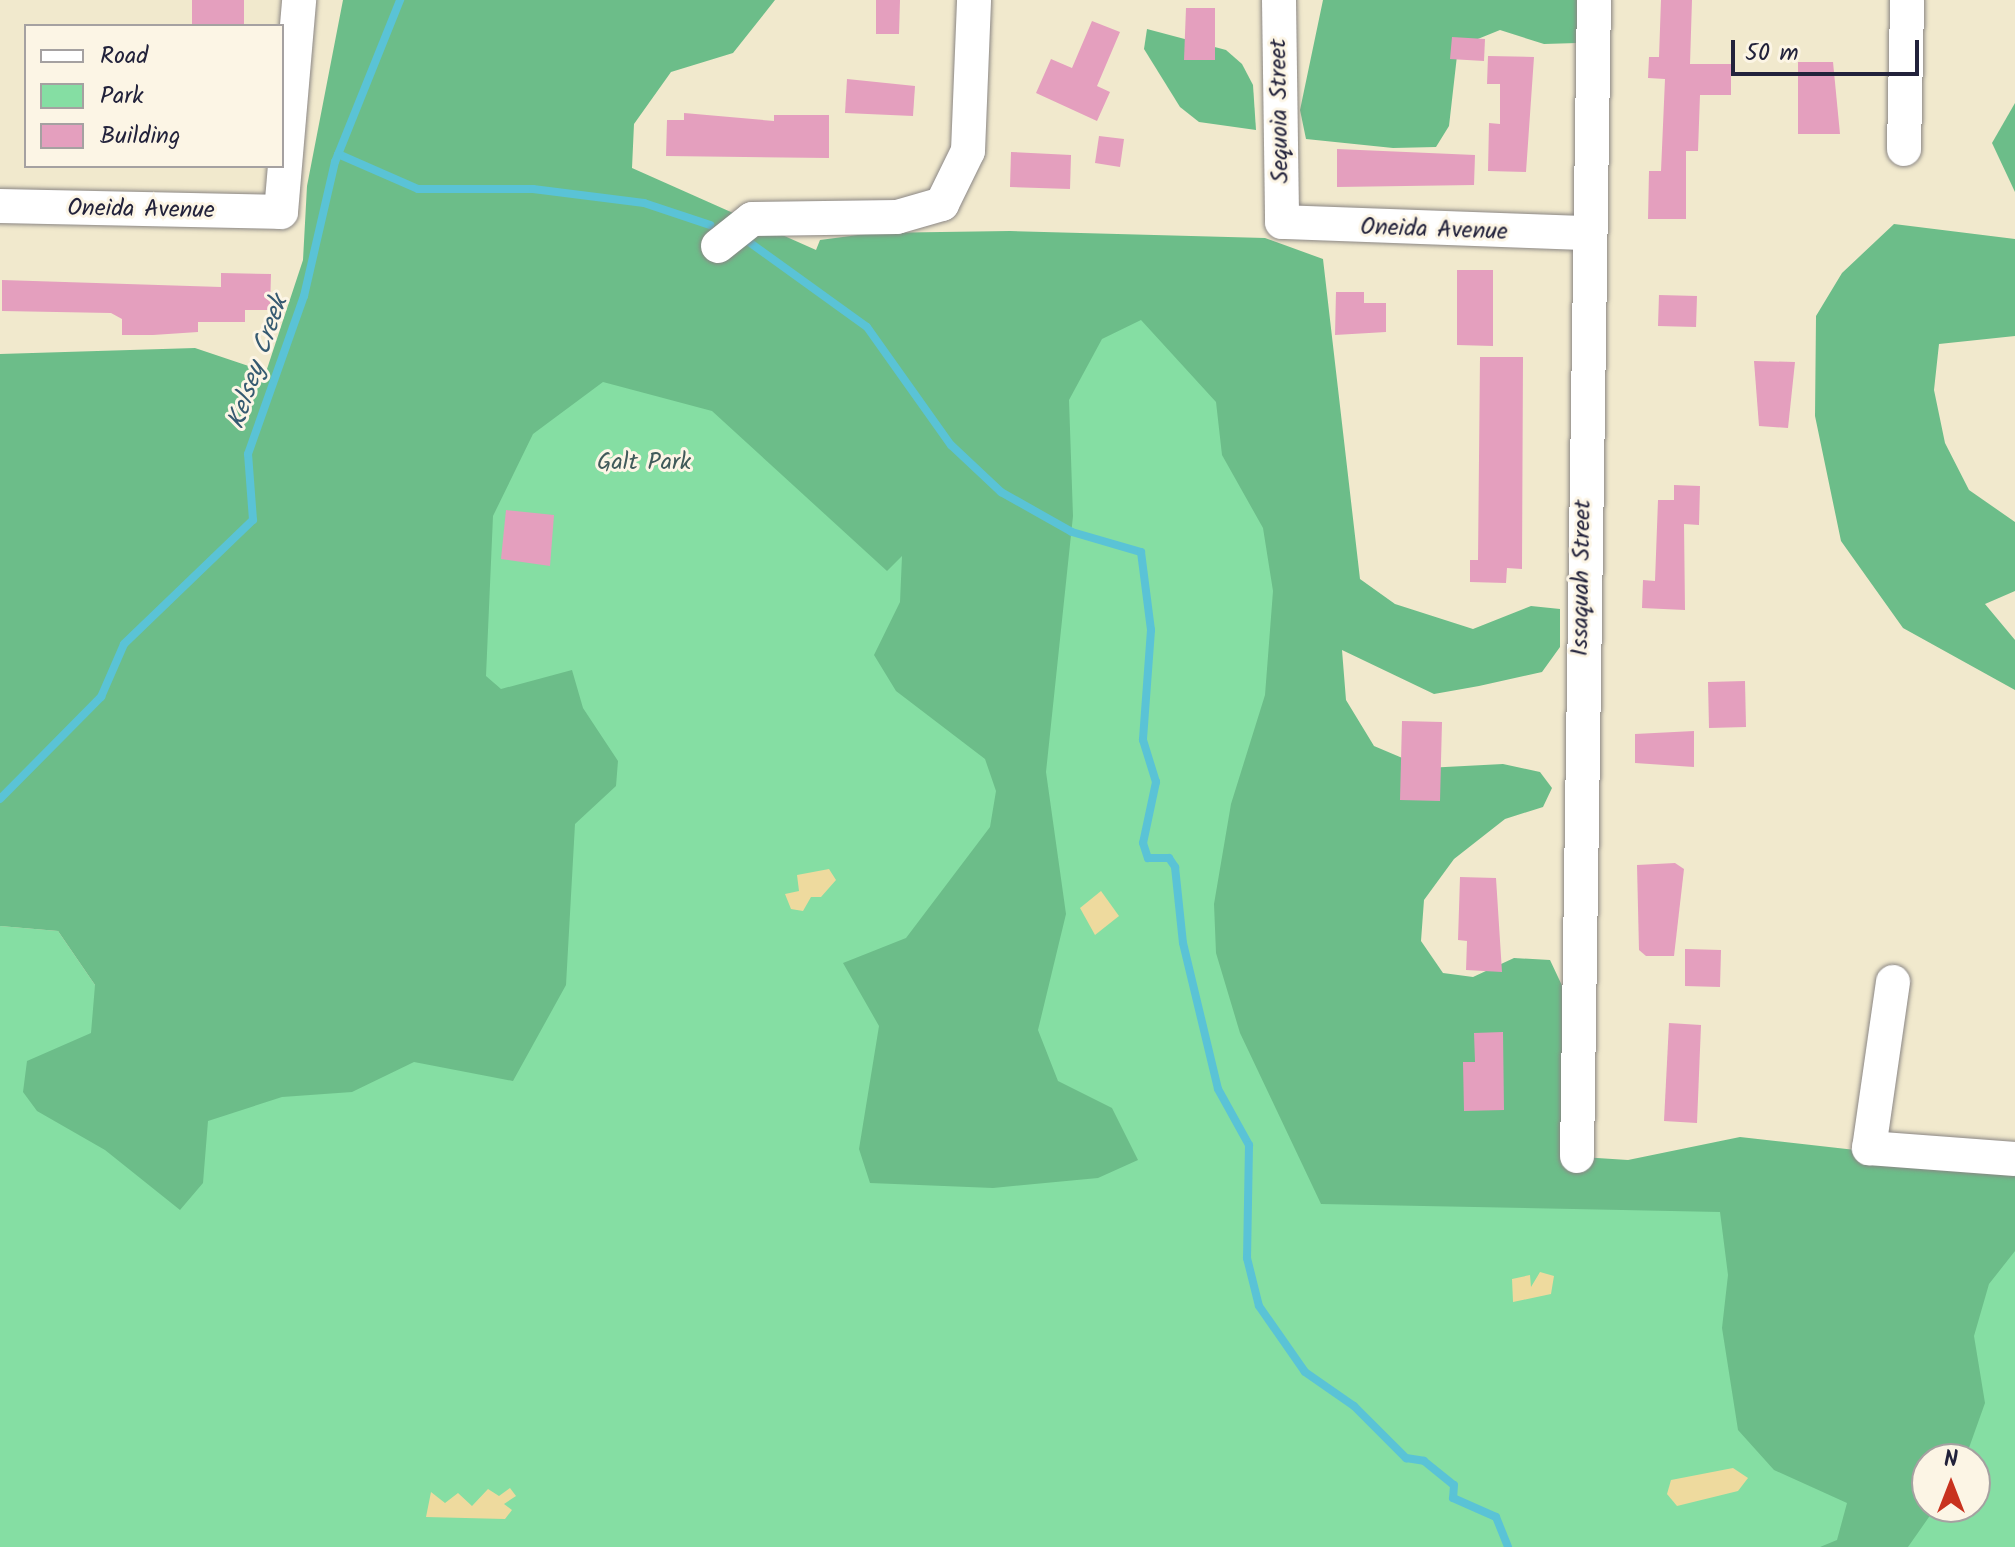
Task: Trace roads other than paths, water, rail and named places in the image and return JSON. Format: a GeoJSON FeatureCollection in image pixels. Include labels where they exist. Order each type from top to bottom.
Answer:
{"type":"FeatureCollection","features":[{"type":"Feature","properties":{"kind":"street","name":"Oneida Avenue"},"geometry":{"type":"LineString","coordinates":[[0,206],[281,212],[299,0]]}},
{"type":"Feature","properties":{"kind":"street"},"geometry":{"type":"LineString","coordinates":[[718,246],[752,219],[897,217],[942,204],[968,151],[974,0]]}},
{"type":"Feature","properties":{"kind":"street","name":"Sequoia Street"},"geometry":{"type":"LineString","coordinates":[[1279,0],[1282,222]]}},
{"type":"Feature","properties":{"kind":"street","name":"Issaquah Street"},"geometry":{"type":"LineString","coordinates":[[1577,1156],[1587,233],[1594,0]]}},
{"type":"Feature","properties":{"kind":"street"},"geometry":{"type":"LineString","coordinates":[[1904,149],[1907,0]]}},
{"type":"Feature","properties":{"kind":"street","name":"Oneida Avenue"},"geometry":{"type":"LineString","coordinates":[[1282,222],[1587,233]]}},
{"type":"Feature","properties":{"kind":"street"},"geometry":{"type":"LineString","coordinates":[[1893,982],[1869,1148],[2015,1159]]}},
{"type":"Feature","properties":{"kind":"waterway","name":"Kelsey Creek"},"geometry":{"type":"LineString","coordinates":[[0,799],[101,697],[124,644],[253,520],[248,454],[304,296],[335,162],[400,0]]}},
{"type":"Feature","properties":{"kind":"waterway"},"geometry":{"type":"LineString","coordinates":[[338,154],[418,189],[533,189],[644,203],[710,225]]}},
{"type":"Feature","properties":{"kind":"waterway"},"geometry":{"type":"LineString","coordinates":[[749,242],[867,327],[951,445],[1001,492],[1072,532],[1141,552],[1151,630],[1143,740],[1156,782],[1143,843],[1148,858],[1169,858],[1175,867],[1183,943],[1218,1089],[1249,1145],[1247,1258],[1259,1306],[1305,1372],[1354,1406],[1406,1458],[1424,1461],[1454,1485],[1453,1498],[1496,1517],[1508,1547]]}},
{"type":"Feature","properties":{"kind":"park label","name":"Galt Park"},"geometry":{"type":"Point","coordinates":[644,463]}}]}
